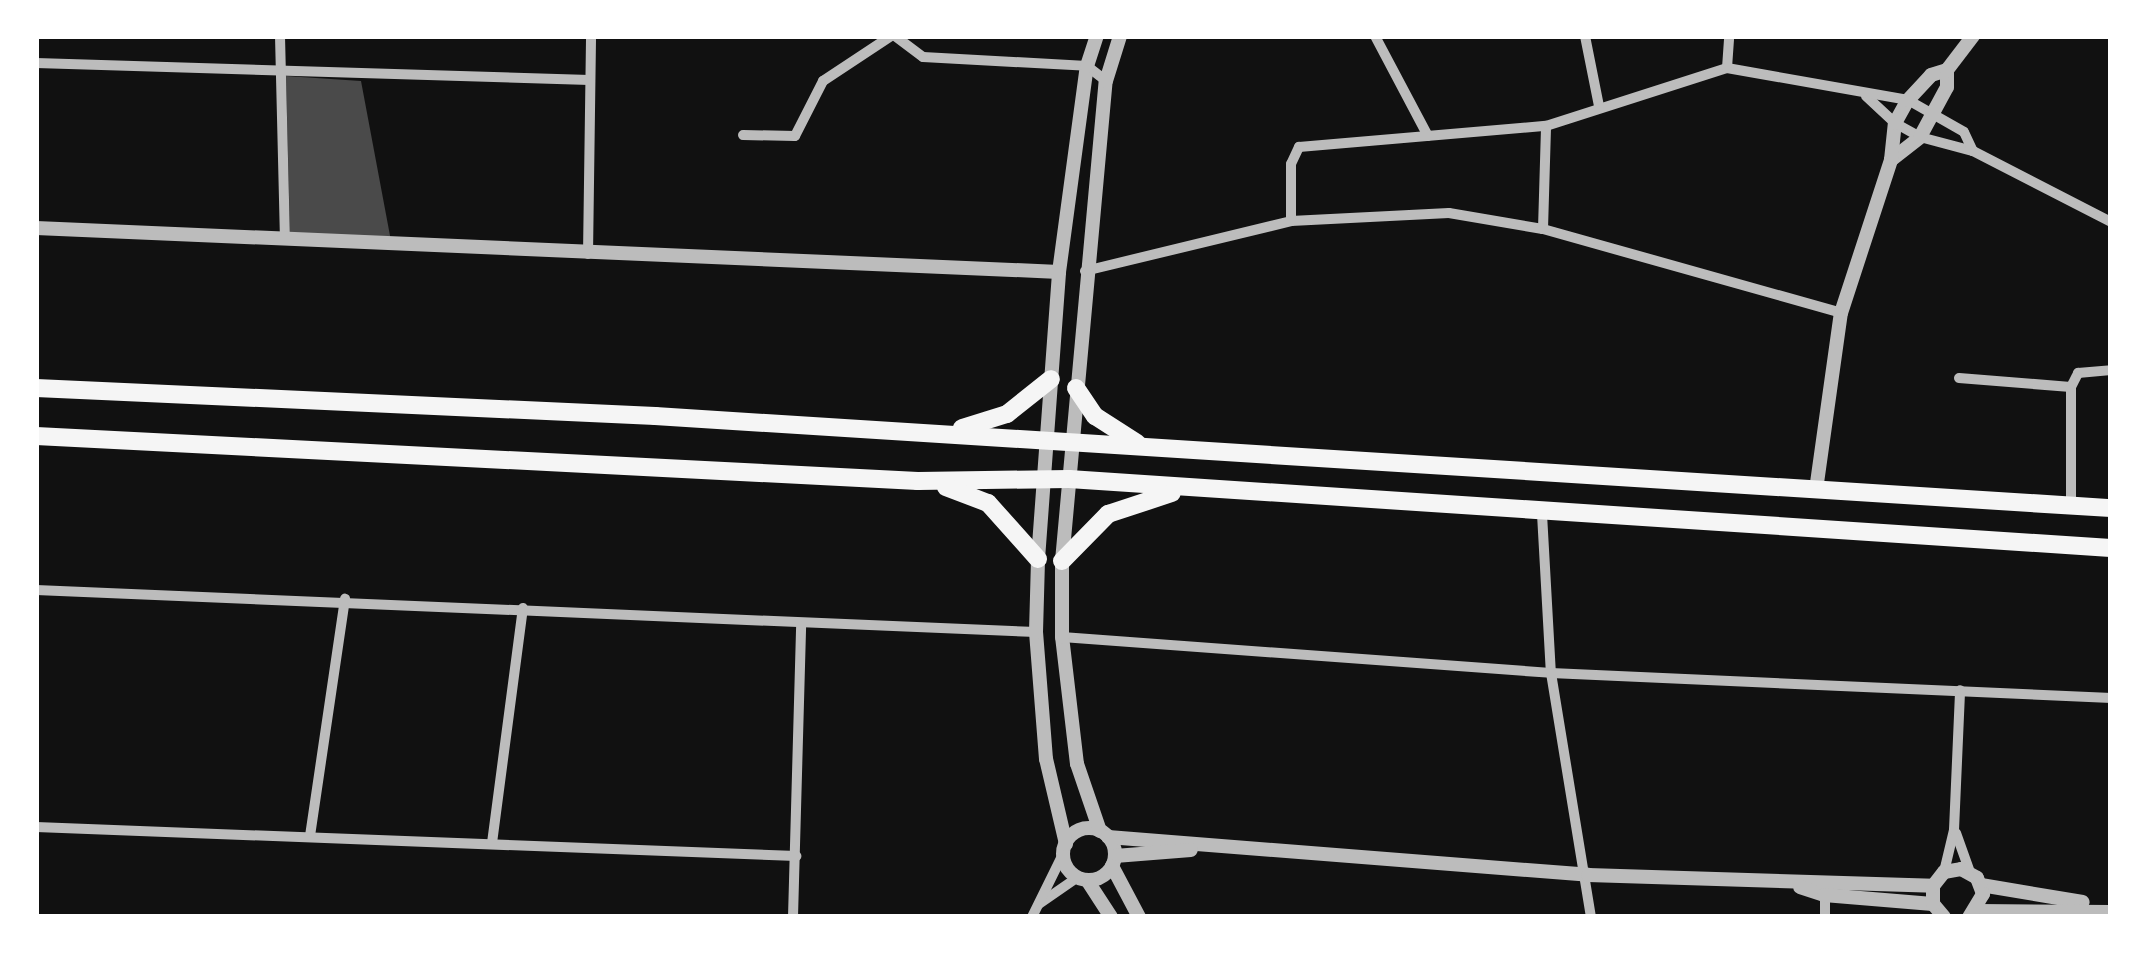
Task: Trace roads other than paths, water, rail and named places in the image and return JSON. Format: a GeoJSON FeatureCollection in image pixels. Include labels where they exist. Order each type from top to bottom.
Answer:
{"type":"FeatureCollection","features":[{"type":"Feature","properties":{"kind":"highway"},"geometry":{"type":"LineString","coordinates":[[942,432],[1007,414],[1051,379]]}},
{"type":"Feature","properties":{"kind":"highway"},"geometry":{"type":"LineString","coordinates":[[36,388],[281,395],[942,432],[2111,508]]}},
{"type":"Feature","properties":{"kind":"highway"},"geometry":{"type":"LineString","coordinates":[[1076,388],[1110,429],[1146,448]]}},
{"type":"Feature","properties":{"kind":"highway"},"geometry":{"type":"LineString","coordinates":[[36,436],[918,481],[1069,479],[1542,514],[2111,548]]}},
{"type":"Feature","properties":{"kind":"highway"},"geometry":{"type":"LineString","coordinates":[[918,481],[988,503],[1038,559]]}},
{"type":"Feature","properties":{"kind":"highway"},"geometry":{"type":"LineString","coordinates":[[1062,561],[1080,537],[1108,514],[1191,488]]}},
{"type":"Feature","properties":{"kind":"street"},"geometry":{"type":"LineString","coordinates":[[280,36],[285,240]]}},
{"type":"Feature","properties":{"kind":"street"},"geometry":{"type":"LineString","coordinates":[[588,254],[591,36]]}},
{"type":"Feature","properties":{"kind":"street"},"geometry":{"type":"LineString","coordinates":[[743,135],[795,136],[823,81],[893,36],[923,56],[1088,66],[1106,81]]}},
{"type":"Feature","properties":{"kind":"street"},"geometry":{"type":"LineString","coordinates":[[1097,36],[1088,66],[1059,272],[1036,632],[1046,759],[1064,849],[1112,917]]}},
{"type":"Feature","properties":{"kind":"street"},"geometry":{"type":"LineString","coordinates":[[1120,36],[1106,81],[1085,271],[1062,561],[1062,638],[1077,764],[1139,917]]}},
{"type":"Feature","properties":{"kind":"street"},"geometry":{"type":"LineString","coordinates":[[1375,36],[1428,136]]}},
{"type":"Feature","properties":{"kind":"street"},"geometry":{"type":"LineString","coordinates":[[1586,36],[1600,106]]}},
{"type":"Feature","properties":{"kind":"street"},"geometry":{"type":"LineString","coordinates":[[1727,68],[1729,36]]}},
{"type":"Feature","properties":{"kind":"street"},"geometry":{"type":"LineString","coordinates":[[1816,490],[1840,314],[1891,160],[1895,123],[1908,100],[1931,75],[1946,70],[1973,36]]}},
{"type":"Feature","properties":{"kind":"street"},"geometry":{"type":"LineString","coordinates":[[36,63],[590,80]]}},
{"type":"Feature","properties":{"kind":"street"},"geometry":{"type":"LineString","coordinates":[[1292,221],[1291,164],[1299,148],[1546,126],[1727,68],[1908,100],[1964,133],[1972,151]]}},
{"type":"Feature","properties":{"kind":"street"},"geometry":{"type":"LineString","coordinates":[[1891,160],[1920,137],[1947,87],[1946,70]]}},
{"type":"Feature","properties":{"kind":"street"},"geometry":{"type":"LineString","coordinates":[[1865,94],[1895,123],[1920,137],[1972,151],[2111,222]]}},
{"type":"Feature","properties":{"kind":"street"},"geometry":{"type":"LineString","coordinates":[[1543,229],[1546,126]]}},
{"type":"Feature","properties":{"kind":"street"},"geometry":{"type":"LineString","coordinates":[[1085,271],[1292,221],[1449,213],[1543,229],[1840,314]]}},
{"type":"Feature","properties":{"kind":"street"},"geometry":{"type":"LineString","coordinates":[[36,228],[1059,272]]}},
{"type":"Feature","properties":{"kind":"street"},"geometry":{"type":"LineString","coordinates":[[2071,506],[2072,386],[2078,373],[2111,370]]}},
{"type":"Feature","properties":{"kind":"street"},"geometry":{"type":"LineString","coordinates":[[1959,378],[2072,386]]}},
{"type":"Feature","properties":{"kind":"street"},"geometry":{"type":"LineString","coordinates":[[1542,514],[1552,673],[1588,875],[1591,917]]}},
{"type":"Feature","properties":{"kind":"street"},"geometry":{"type":"LineString","coordinates":[[36,590],[345,599],[801,626],[1036,632]]}},
{"type":"Feature","properties":{"kind":"street"},"geometry":{"type":"LineString","coordinates":[[310,836],[345,599]]}},
{"type":"Feature","properties":{"kind":"street"},"geometry":{"type":"LineString","coordinates":[[492,844],[524,608]]}},
{"type":"Feature","properties":{"kind":"street"},"geometry":{"type":"LineString","coordinates":[[793,917],[801,626]]}},
{"type":"Feature","properties":{"kind":"street"},"geometry":{"type":"LineString","coordinates":[[1062,638],[1552,673],[2111,698]]}},
{"type":"Feature","properties":{"kind":"street"},"geometry":{"type":"LineString","coordinates":[[1944,917],[1933,904],[1933,886],[1944,872],[1954,830],[1960,691]]}},
{"type":"Feature","properties":{"kind":"street"},"geometry":{"type":"LineString","coordinates":[[36,827],[796,856]]}},
{"type":"Feature","properties":{"kind":"street"},"geometry":{"type":"LineString","coordinates":[[1034,912],[1064,849],[1080,830],[1214,848],[1796,886],[1933,904]]}},
{"type":"Feature","properties":{"kind":"street"},"geometry":{"type":"LineString","coordinates":[[1954,830],[1970,872],[1982,885],[2111,908]]}},
{"type":"Feature","properties":{"kind":"street"},"geometry":{"type":"LineString","coordinates":[[1034,912],[1114,861],[1214,848]]}},
{"type":"Feature","properties":{"kind":"street"},"geometry":{"type":"LineString","coordinates":[[1944,872],[1970,872]]}},
{"type":"Feature","properties":{"kind":"street"},"geometry":{"type":"LineString","coordinates":[[1982,885],[1972,915],[2111,908]]}},
{"type":"Feature","properties":{"kind":"street"},"geometry":{"type":"LineString","coordinates":[[1825,889],[1933,886]]}},
{"type":"Feature","properties":{"kind":"street"},"geometry":{"type":"LineString","coordinates":[[1825,889],[1825,917]]}}]}
